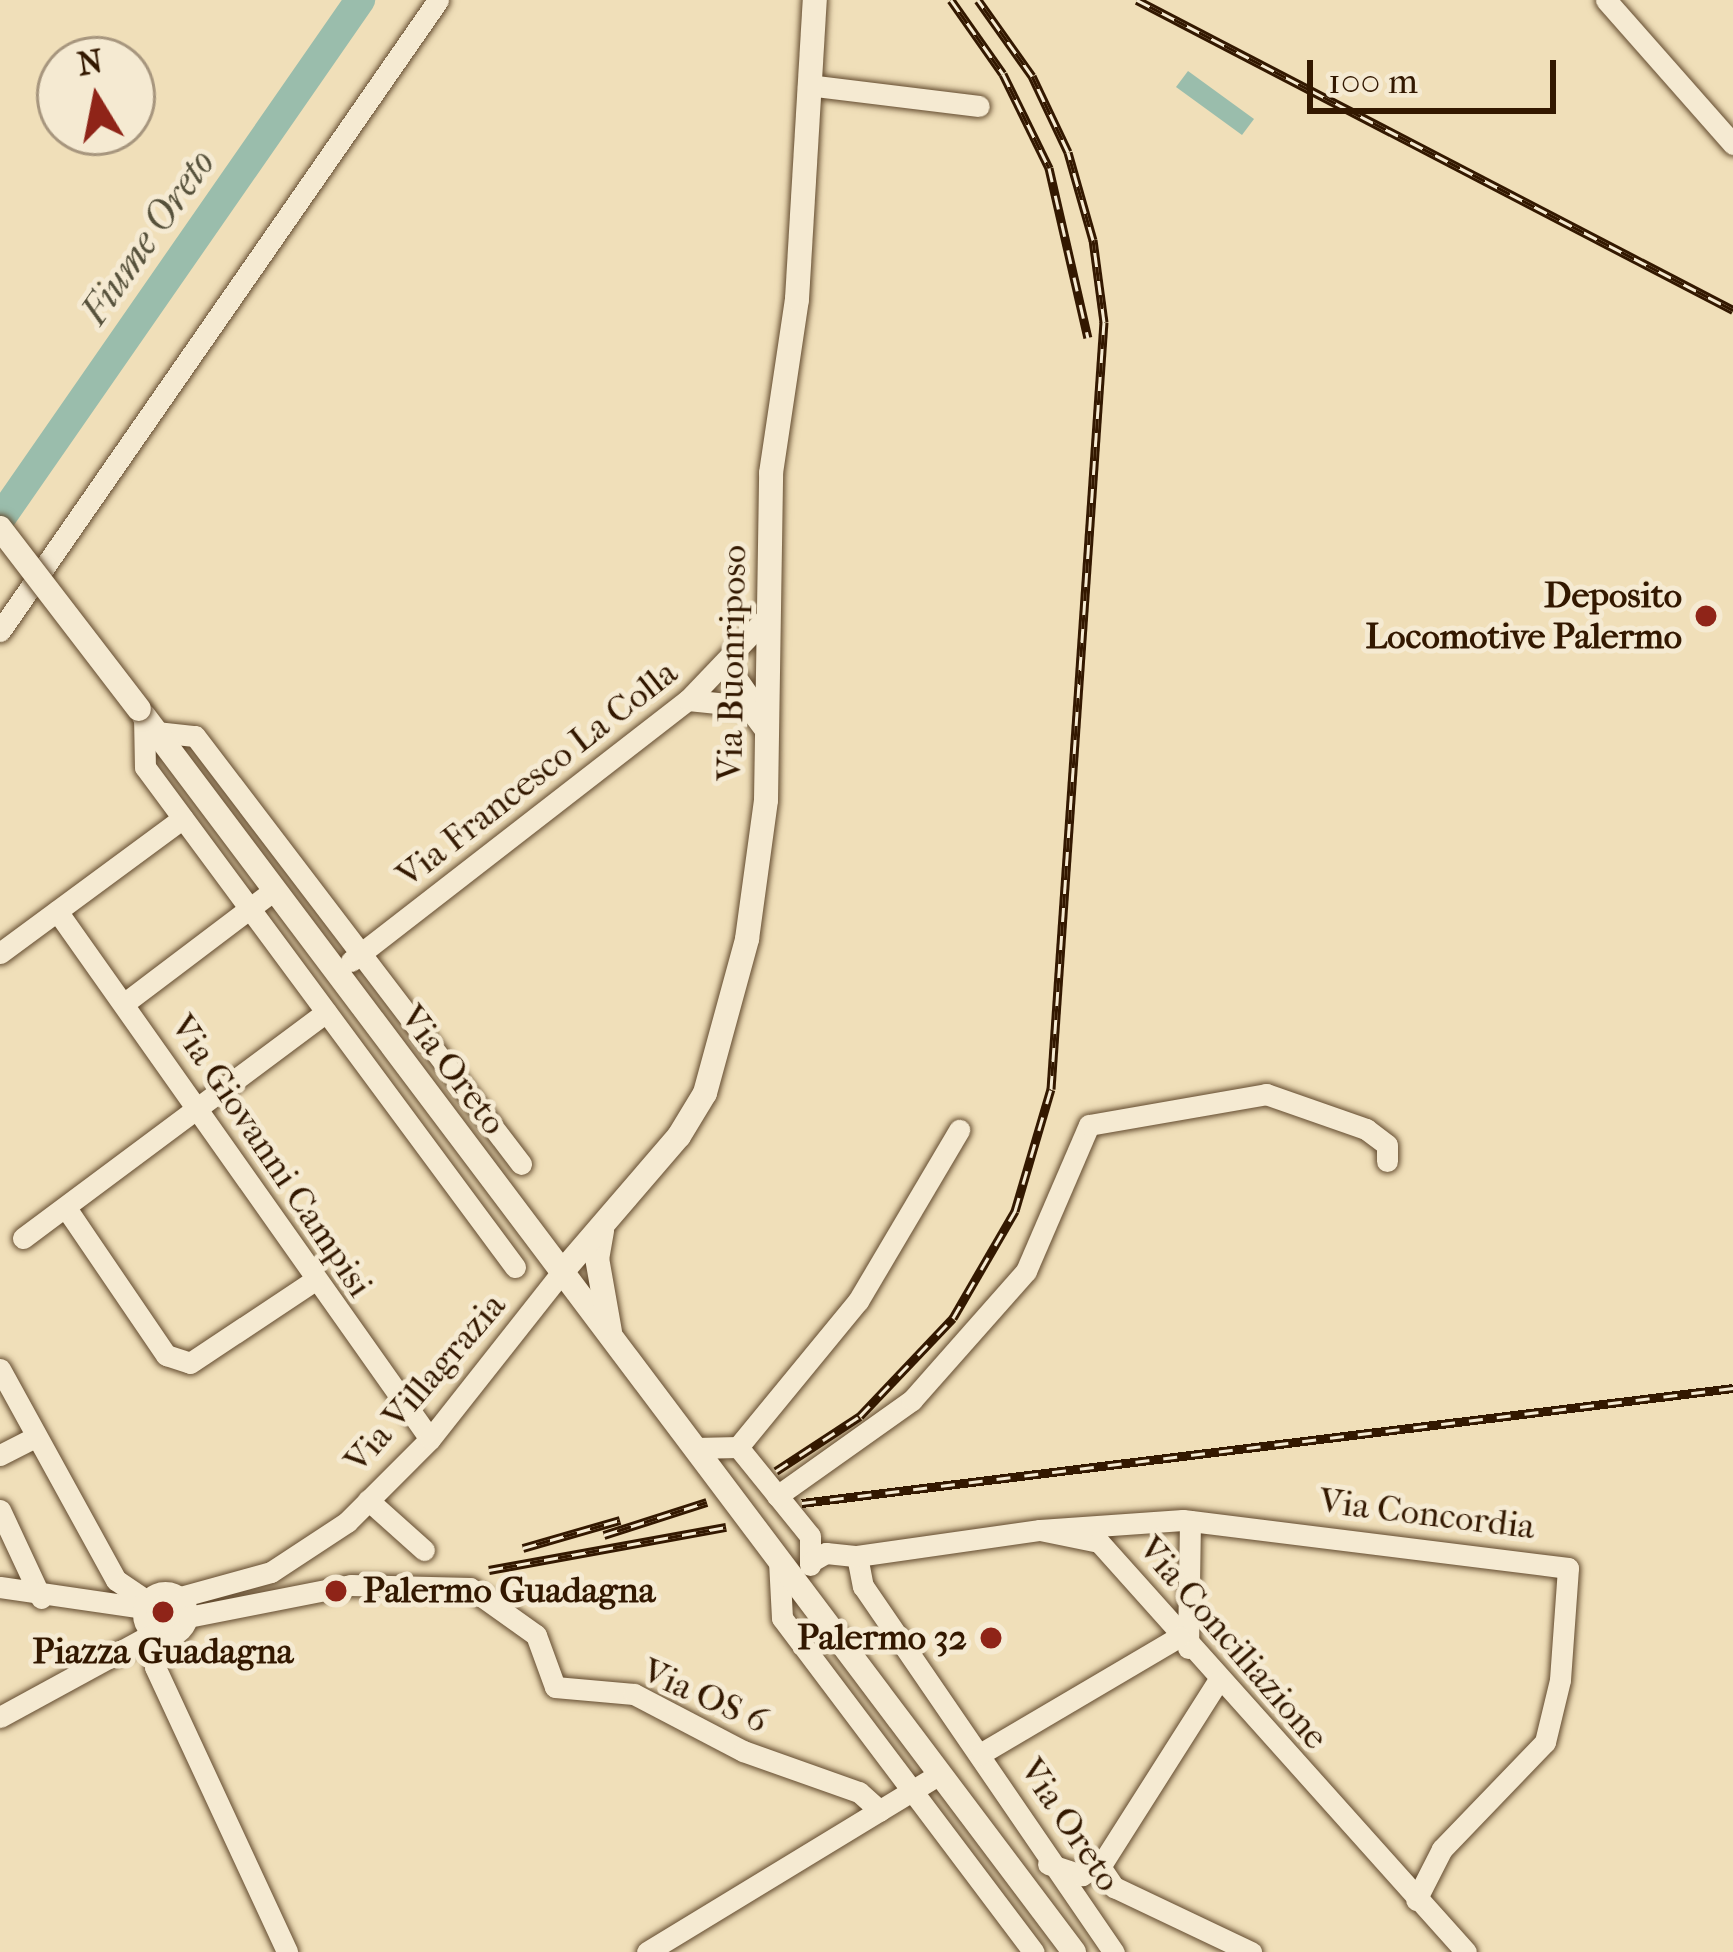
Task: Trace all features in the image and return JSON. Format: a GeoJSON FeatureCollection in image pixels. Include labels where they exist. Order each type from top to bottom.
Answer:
{"type":"FeatureCollection","features":[{"type":"Feature","properties":{"kind":"street"},"geometry":{"type":"LineString","coordinates":[[0,631],[438,0]]}},
{"type":"Feature","properties":{"kind":"street","name":"Via Buonriposo"},"geometry":{"type":"LineString","coordinates":[[562,1272],[680,1136],[719,1057],[750,917],[767,733],[771,472],[796,299],[815,0]]}},
{"type":"Feature","properties":{"kind":"street"},"geometry":{"type":"LineString","coordinates":[[1606,0],[1733,144]]}},
{"type":"Feature","properties":{"kind":"street"},"geometry":{"type":"LineString","coordinates":[[808,85],[979,106]]}},
{"type":"Feature","properties":{"kind":"street","name":"Via Oreto"},"geometry":{"type":"LineString","coordinates":[[0,528],[1074,1952]]}},
{"type":"Feature","properties":{"kind":"street","name":"Via Francesco La Colla"},"geometry":{"type":"LineString","coordinates":[[336,972],[688,700],[768,616]]}},
{"type":"Feature","properties":{"kind":"street"},"geometry":{"type":"LineString","coordinates":[[727,663],[754,695],[767,733]]}},
{"type":"Feature","properties":{"kind":"street"},"geometry":{"type":"LineString","coordinates":[[688,700],[747,706],[767,733]]}},
{"type":"Feature","properties":{"kind":"street","name":"Via Oreto"},"geometry":{"type":"LineString","coordinates":[[146,719],[145,767],[515,1267]]}},
{"type":"Feature","properties":{"kind":"street","name":"Via Oreto"},"geometry":{"type":"LineString","coordinates":[[146,719],[195,736],[521,1164]]}},
{"type":"Feature","properties":{"kind":"street"},"geometry":{"type":"LineString","coordinates":[[0,953],[183,818]]}},
{"type":"Feature","properties":{"kind":"street"},"geometry":{"type":"LineString","coordinates":[[126,1001],[274,890]]}},
{"type":"Feature","properties":{"kind":"street","name":"Via Giovanni Campisi"},"geometry":{"type":"LineString","coordinates":[[57,911],[126,1001],[315,1280],[430,1438]]}},
{"type":"Feature","properties":{"kind":"street"},"geometry":{"type":"LineString","coordinates":[[23,1238],[326,1012]]}},
{"type":"Feature","properties":{"kind":"street"},"geometry":{"type":"LineString","coordinates":[[777,1496],[912,1400],[1026,1271],[1089,1125],[1266,1094],[1366,1129],[1387,1144],[1387,1161]]}},
{"type":"Feature","properties":{"kind":"street"},"geometry":{"type":"LineString","coordinates":[[416,1133],[466,1095]]}},
{"type":"Feature","properties":{"kind":"street"},"geometry":{"type":"LineString","coordinates":[[695,1448],[738,1447],[858,1301],[958,1130]]}},
{"type":"Feature","properties":{"kind":"street"},"geometry":{"type":"LineString","coordinates":[[66,1208],[166,1355],[190,1363],[315,1280]]}},
{"type":"Feature","properties":{"kind":"street"},"geometry":{"type":"LineString","coordinates":[[603,1228],[597,1258],[610,1335]]}},
{"type":"Feature","properties":{"kind":"street","name":"Via Villagrazia"},"geometry":{"type":"LineString","coordinates":[[184,1607],[272,1572],[368,1500],[430,1438],[562,1272]]}},
{"type":"Feature","properties":{"kind":"street"},"geometry":{"type":"LineString","coordinates":[[0,1369],[116,1580],[145,1604],[157,1634],[155,1667],[287,1952]]}},
{"type":"Feature","properties":{"kind":"street"},"geometry":{"type":"LineString","coordinates":[[0,1455],[34,1438]]}},
{"type":"Feature","properties":{"kind":"street"},"geometry":{"type":"LineString","coordinates":[[738,1447],[810,1536],[812,1561],[805,1594]]}},
{"type":"Feature","properties":{"kind":"street"},"geometry":{"type":"LineString","coordinates":[[368,1500],[424,1550]]}},
{"type":"Feature","properties":{"kind":"street"},"geometry":{"type":"LineString","coordinates":[[0,1510],[41,1598]]}},
{"type":"Feature","properties":{"kind":"street"},"geometry":{"type":"LineString","coordinates":[[980,1754],[1184,1643],[1190,1521]]}},
{"type":"Feature","properties":{"kind":"street","name":"Via Concordia"},"geometry":{"type":"LineString","coordinates":[[1040,1530],[1190,1521],[1568,1568],[1560,1681],[1545,1742],[1442,1849],[1416,1900]]}},
{"type":"Feature","properties":{"kind":"street","name":"Via Conciliazione"},"geometry":{"type":"LineString","coordinates":[[812,1561],[826,1552],[857,1556],[1040,1530],[1099,1542],[1218,1681],[1466,1952]]}},
{"type":"Feature","properties":{"kind":"street","name":"Via Oreto"},"geometry":{"type":"LineString","coordinates":[[857,1556],[863,1586],[980,1754],[1047,1864],[1114,1952]]}},
{"type":"Feature","properties":{"kind":"street"},"geometry":{"type":"LineString","coordinates":[[779,1561],[782,1618],[1034,1952]]}},
{"type":"Feature","properties":{"kind":"street","name":"Via OS 6"},"geometry":{"type":"LineString","coordinates":[[184,1607],[351,1585],[470,1588],[536,1635],[555,1687],[634,1694],[743,1751],[859,1792],[880,1811]]}},
{"type":"Feature","properties":{"kind":"street"},"geometry":{"type":"LineString","coordinates":[[0,1587],[41,1598],[145,1604],[167,1591],[184,1607],[175,1634],[157,1634],[0,1717]]}},
{"type":"Feature","properties":{"kind":"street"},"geometry":{"type":"LineString","coordinates":[[1047,1864],[1082,1875],[1099,1865],[1218,1681]]}},
{"type":"Feature","properties":{"kind":"street"},"geometry":{"type":"LineString","coordinates":[[646,1952],[940,1774]]}},
{"type":"Feature","properties":{"kind":"street"},"geometry":{"type":"LineString","coordinates":[[1099,1865],[1114,1887],[1251,1952]]}},
{"type":"Feature","properties":{"kind":"shaded area"},"geometry":{"type":"Polygon","coordinates":[[[1188,71],[1254,119],[1242,135],[1176,87],[1188,71]]]}},
{"type":"Feature","properties":{"kind":"waterway","name":"Fiume Oreto"},"geometry":{"type":"LineString","coordinates":[[0,519],[360,0]]}},
{"type":"Feature","properties":{"kind":"railway"},"geometry":{"type":"LineString","coordinates":[[951,0],[1003,74],[1049,168],[1088,338]]}},
{"type":"Feature","properties":{"kind":"railway"},"geometry":{"type":"LineString","coordinates":[[776,1471],[860,1416],[953,1318],[1015,1211],[1051,1089],[1104,322],[1093,240],[1068,152],[1032,76],[978,0]]}},
{"type":"Feature","properties":{"kind":"railway"},"geometry":{"type":"LineString","coordinates":[[1137,0],[1733,310]]}},
{"type":"Feature","properties":{"kind":"railway"},"geometry":{"type":"LineString","coordinates":[[802,1503],[1733,1388]]}},
{"type":"Feature","properties":{"kind":"railway"},"geometry":{"type":"LineString","coordinates":[[604,1535],[707,1502]]}},
{"type":"Feature","properties":{"kind":"railway"},"geometry":{"type":"LineString","coordinates":[[523,1548],[620,1520]]}},
{"type":"Feature","properties":{"kind":"railway"},"geometry":{"type":"LineString","coordinates":[[489,1570],[726,1527]]}},
{"type":"Feature","properties":{"kind":"place","name":"Deposito Locomotive Palermo"},"geometry":{"type":"Point","coordinates":[1706,616]}},
{"type":"Feature","properties":{"kind":"place","name":"Palermo Guadagna"},"geometry":{"type":"Point","coordinates":[336,1591]}},
{"type":"Feature","properties":{"kind":"place","name":"Piazza Guadagna"},"geometry":{"type":"Point","coordinates":[163,1612]}},
{"type":"Feature","properties":{"kind":"place","name":"Palermo 32"},"geometry":{"type":"Point","coordinates":[991,1638]}}]}
